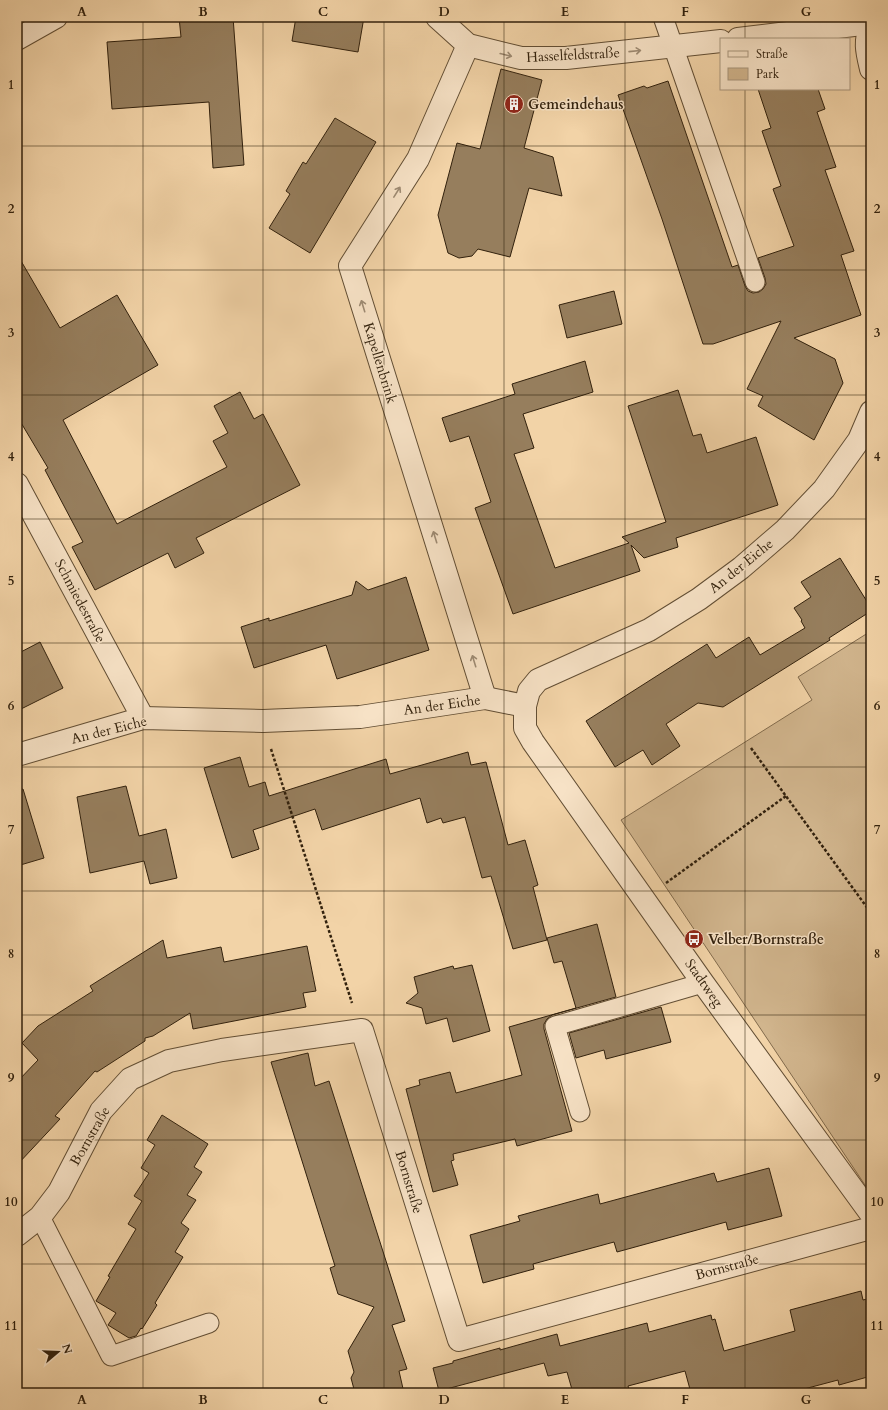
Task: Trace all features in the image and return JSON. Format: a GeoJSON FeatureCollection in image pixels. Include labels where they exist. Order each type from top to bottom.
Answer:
{"type":"FeatureCollection","features":[{"type":"Feature","properties":{"kind":"street"},"geometry":{"type":"LineString","coordinates":[[17,39],[56,17]]}},
{"type":"Feature","properties":{"kind":"street","name":"Hasselfeldstraße"},"geometry":{"type":"LineString","coordinates":[[437,17],[468,45],[521,58],[566,58],[720,41]]}},
{"type":"Feature","properties":{"kind":"street"},"geometry":{"type":"LineString","coordinates":[[746,38],[866,23],[866,50],[871,69]]}},
{"type":"Feature","properties":{"kind":"street","name":"Kapellenbrink"},"geometry":{"type":"LineString","coordinates":[[468,45],[418,159],[350,266],[485,698]]}},
{"type":"Feature","properties":{"kind":"street","name":"An der Eiche"},"geometry":{"type":"LineString","coordinates":[[17,755],[143,718],[263,721],[360,717],[485,698],[525,706],[529,691],[538,680],[649,630],[699,599],[741,568],[785,530],[824,489],[859,440],[871,412]]}},
{"type":"Feature","properties":{"kind":"street","name":"Schmiedestraße"},"geometry":{"type":"LineString","coordinates":[[17,484],[143,718]]}},
{"type":"Feature","properties":{"kind":"street","name":"Stadtweg"},"geometry":{"type":"LineString","coordinates":[[525,706],[525,728],[534,742],[703,982],[871,1214]]}},
{"type":"Feature","properties":{"kind":"street","name":"Bornstraße"},"geometry":{"type":"LineString","coordinates":[[17,1235],[40,1218],[59,1192],[101,1111],[130,1079],[169,1060],[222,1050],[362,1030],[459,1340],[871,1228]]}},
{"type":"Feature","properties":{"kind":"lane"},"geometry":{"type":"LineString","coordinates":[[663,17],[755,282]]}},
{"type":"Feature","properties":{"kind":"lane"},"geometry":{"type":"LineString","coordinates":[[580,1112],[555,1026],[703,982]]}},
{"type":"Feature","properties":{"kind":"lane"},"geometry":{"type":"LineString","coordinates":[[40,1218],[111,1356],[209,1323]]}},
{"type":"Feature","properties":{"kind":"path"},"geometry":{"type":"LineString","coordinates":[[263,721],[346,984],[362,1030]]}},
{"type":"Feature","properties":{"kind":"path"},"geometry":{"type":"LineString","coordinates":[[751,748],[871,913]]}},
{"type":"Feature","properties":{"kind":"path"},"geometry":{"type":"LineString","coordinates":[[645,898],[786,796]]}},
{"type":"Feature","properties":{"kind":"green space"},"geometry":{"type":"Polygon","coordinates":[[[871,631],[871,1194],[621,820],[812,700],[798,677],[871,631]]]}},
{"type":"Feature","properties":{"kind":"building"},"geometry":{"type":"Polygon","coordinates":[[[179,17],[233,17],[244,165],[213,168],[209,102],[112,109],[107,42],[181,37],[179,17]]]}},
{"type":"Feature","properties":{"kind":"building"},"geometry":{"type":"Polygon","coordinates":[[[296,17],[364,17],[358,52],[292,41],[296,17]]]}},
{"type":"Feature","properties":{"kind":"building"},"geometry":{"type":"Polygon","coordinates":[[[501,69],[542,80],[524,148],[553,157],[562,196],[529,188],[510,257],[478,249],[472,256],[459,258],[448,253],[438,215],[457,143],[480,149],[501,69]]]}},
{"type":"Feature","properties":{"kind":"building"},"geometry":{"type":"Polygon","coordinates":[[[668,81],[732,267],[738,265],[745,286],[748,291],[753,293],[759,292],[766,284],[758,258],[794,246],[773,189],[781,186],[762,131],[771,128],[758,90],[818,90],[825,109],[817,112],[836,167],[825,170],[854,251],[841,255],[861,315],[794,338],[835,359],[843,383],[814,440],[758,406],[763,396],[747,389],[781,321],[713,344],[703,344],[662,219],[618,95],[644,86],[647,88],[668,81]]]}},
{"type":"Feature","properties":{"kind":"building"},"geometry":{"type":"Polygon","coordinates":[[[335,118],[376,142],[310,253],[269,228],[290,194],[286,191],[303,162],[306,164],[335,118]]]}},
{"type":"Feature","properties":{"kind":"building"},"geometry":{"type":"Polygon","coordinates":[[[17,254],[60,328],[117,295],[158,365],[63,420],[117,524],[227,467],[213,441],[228,433],[214,406],[240,392],[254,419],[263,414],[300,485],[196,538],[204,553],[175,568],[168,553],[95,590],[72,547],[83,542],[45,470],[48,468],[17,416],[17,254]]]}},
{"type":"Feature","properties":{"kind":"building"},"geometry":{"type":"Polygon","coordinates":[[[614,291],[622,324],[567,338],[559,305],[614,291]]]}},
{"type":"Feature","properties":{"kind":"building"},"geometry":{"type":"Polygon","coordinates":[[[585,361],[593,392],[523,414],[534,448],[514,454],[555,568],[629,543],[622,537],[666,522],[628,406],[678,390],[693,436],[701,434],[707,453],[756,437],[778,505],[676,538],[678,547],[644,558],[631,545],[640,571],[513,614],[475,508],[491,502],[469,436],[450,442],[442,418],[515,394],[512,384],[585,361]]]}},
{"type":"Feature","properties":{"kind":"building"},"geometry":{"type":"Polygon","coordinates":[[[840,558],[871,608],[871,611],[829,638],[830,640],[723,707],[698,703],[666,724],[680,746],[652,765],[643,750],[615,767],[586,721],[707,644],[716,658],[749,637],[760,655],[805,628],[801,621],[802,620],[794,608],[811,597],[801,582],[840,558]]]}},
{"type":"Feature","properties":{"kind":"building"},"geometry":{"type":"Polygon","coordinates":[[[406,577],[429,650],[337,679],[326,645],[254,668],[241,627],[269,618],[269,621],[352,595],[356,581],[368,590],[406,577]]]}},
{"type":"Feature","properties":{"kind":"building"},"geometry":{"type":"Polygon","coordinates":[[[40,642],[63,688],[17,711],[17,654],[40,642]]]}},
{"type":"Feature","properties":{"kind":"building"},"geometry":{"type":"Polygon","coordinates":[[[468,752],[471,765],[486,762],[508,845],[525,840],[538,885],[533,887],[547,940],[513,949],[491,876],[482,878],[465,817],[443,823],[441,818],[427,823],[420,798],[322,830],[315,809],[253,830],[259,849],[232,858],[204,768],[240,757],[249,787],[265,782],[269,796],[386,759],[390,774],[468,752]]]}},
{"type":"Feature","properties":{"kind":"building"},"geometry":{"type":"Polygon","coordinates":[[[126,786],[139,836],[166,829],[177,878],[150,884],[144,861],[90,873],[77,797],[126,786]]]}},
{"type":"Feature","properties":{"kind":"building"},"geometry":{"type":"Polygon","coordinates":[[[23,789],[44,858],[17,866],[17,790],[23,789]]]}},
{"type":"Feature","properties":{"kind":"building"},"geometry":{"type":"Polygon","coordinates":[[[597,924],[616,997],[552,1015],[544,1024],[544,1029],[572,1131],[517,1146],[515,1139],[453,1154],[454,1160],[451,1161],[458,1185],[433,1192],[406,1089],[420,1085],[419,1080],[450,1072],[456,1093],[522,1075],[509,1027],[576,1008],[562,961],[554,963],[547,938],[597,924]]]}},
{"type":"Feature","properties":{"kind":"building"},"geometry":{"type":"Polygon","coordinates":[[[163,940],[167,958],[221,947],[224,962],[307,946],[316,991],[303,993],[306,1007],[193,1029],[190,1013],[153,1036],[145,1038],[145,1041],[97,1072],[95,1071],[55,1116],[60,1119],[17,1165],[17,1082],[38,1060],[22,1043],[38,1026],[93,991],[90,986],[163,940]]]}},
{"type":"Feature","properties":{"kind":"building"},"geometry":{"type":"Polygon","coordinates":[[[472,965],[490,1031],[453,1042],[447,1018],[426,1024],[422,1008],[406,1003],[418,993],[414,977],[453,966],[454,969],[472,965]]]}},
{"type":"Feature","properties":{"kind":"building"},"geometry":{"type":"Polygon","coordinates":[[[661,1007],[671,1042],[606,1059],[604,1050],[576,1058],[569,1033],[661,1007]]]}},
{"type":"Feature","properties":{"kind":"building"},"geometry":{"type":"Polygon","coordinates":[[[308,1053],[315,1086],[329,1081],[405,1321],[392,1325],[407,1369],[399,1371],[404,1393],[355,1393],[351,1378],[354,1372],[348,1351],[374,1307],[338,1294],[330,1268],[335,1266],[271,1062],[308,1053]]]}},
{"type":"Feature","properties":{"kind":"building"},"geometry":{"type":"Polygon","coordinates":[[[162,1115],[208,1144],[194,1167],[202,1172],[187,1195],[196,1200],[181,1223],[189,1229],[175,1252],[183,1257],[155,1303],[157,1305],[142,1329],[141,1328],[136,1336],[129,1338],[108,1325],[116,1313],[96,1301],[110,1277],[108,1276],[136,1229],[128,1224],[142,1201],[134,1196],[149,1173],[141,1168],[155,1145],[147,1140],[162,1115]]]}},
{"type":"Feature","properties":{"kind":"building"},"geometry":{"type":"Polygon","coordinates":[[[769,1168],[782,1216],[728,1230],[726,1222],[617,1252],[614,1242],[533,1264],[534,1269],[483,1283],[470,1235],[520,1221],[518,1216],[598,1194],[600,1204],[714,1173],[717,1182],[769,1168]]]}},
{"type":"Feature","properties":{"kind":"building"},"geometry":{"type":"Polygon","coordinates":[[[861,1291],[863,1300],[871,1298],[871,1376],[839,1385],[838,1380],[789,1393],[691,1393],[685,1371],[628,1386],[629,1389],[616,1393],[573,1393],[567,1372],[548,1376],[544,1363],[439,1391],[433,1368],[500,1348],[500,1350],[557,1334],[560,1346],[647,1323],[649,1332],[711,1315],[712,1320],[715,1319],[724,1351],[795,1331],[790,1310],[861,1291]]]}},
{"type":"Feature","properties":{"kind":"place","name":"Gemeindehaus"},"geometry":{"type":"Point","coordinates":[514,104]}},
{"type":"Feature","properties":{"kind":"place","name":"Velber/Bornstraße"},"geometry":{"type":"Point","coordinates":[694,939]}}]}
